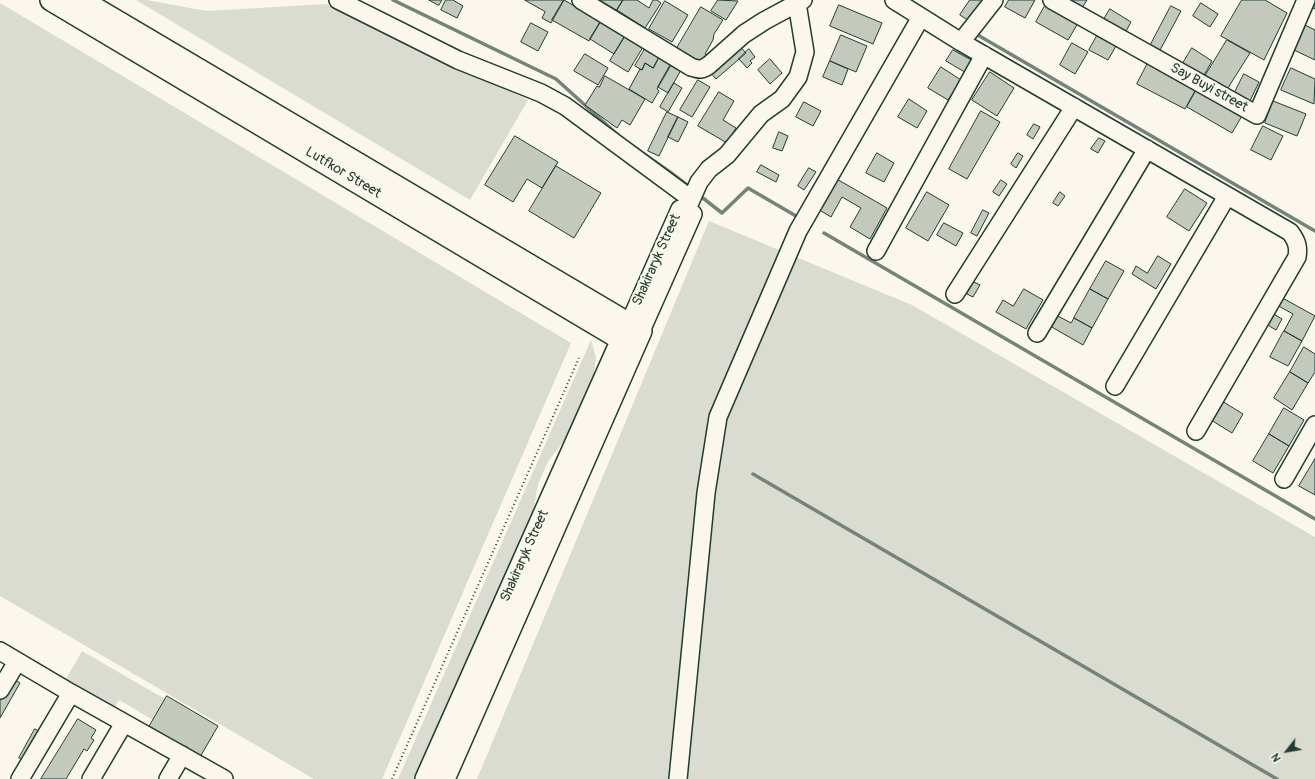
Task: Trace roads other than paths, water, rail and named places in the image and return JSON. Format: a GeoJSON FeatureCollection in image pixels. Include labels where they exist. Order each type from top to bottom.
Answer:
{"type":"FeatureCollection","features":[{"type":"Feature","properties":{"kind":"main road","name":"Lutfkor Street"},"geometry":{"type":"LineString","coordinates":[[51,0],[631,335]]}},
{"type":"Feature","properties":{"kind":"main road","name":"Lutfkor Street"},"geometry":{"type":"LineString","coordinates":[[81,0],[103,6],[631,335]]}},
{"type":"Feature","properties":{"kind":"main road","name":"Shakiraryk Street"},"geometry":{"type":"LineString","coordinates":[[426,779],[631,335]]}},
{"type":"Feature","properties":{"kind":"main road","name":"Shakiraryk Street"},"geometry":{"type":"LineString","coordinates":[[444,779],[631,335]]}},
{"type":"Feature","properties":{"kind":"street"},"geometry":{"type":"LineString","coordinates":[[338,0],[458,60],[540,93],[565,106],[688,205],[699,182],[709,169],[727,155],[761,114],[782,99],[798,77],[805,52],[800,2],[764,21],[744,34],[709,65],[699,70],[691,67],[581,0]]}},
{"type":"Feature","properties":{"kind":"street"},"geometry":{"type":"LineString","coordinates":[[894,0],[961,42],[1290,232],[1296,240],[1298,249],[1296,257],[1196,431]]}},
{"type":"Feature","properties":{"kind":"street"},"geometry":{"type":"LineString","coordinates":[[961,42],[994,0]]}},
{"type":"Feature","properties":{"kind":"street","name":"Say Buyi street"},"geometry":{"type":"LineString","coordinates":[[1052,0],[1257,115],[1306,0]]}},
{"type":"Feature","properties":{"kind":"street"},"geometry":{"type":"LineString","coordinates":[[678,779],[706,493],[718,417],[798,231],[921,17]]}},
{"type":"Feature","properties":{"kind":"street"},"geometry":{"type":"LineString","coordinates":[[876,251],[984,55]]}},
{"type":"Feature","properties":{"kind":"street"},"geometry":{"type":"LineString","coordinates":[[955,294],[1074,107]]}},
{"type":"Feature","properties":{"kind":"street"},"geometry":{"type":"LineString","coordinates":[[1037,333],[1147,149]]}},
{"type":"Feature","properties":{"kind":"street"},"geometry":{"type":"LineString","coordinates":[[1115,386],[1227,196]]}},
{"type":"Feature","properties":{"kind":"street","name":"Shakiraryk Street"},"geometry":{"type":"LineString","coordinates":[[631,335],[693,214],[688,205]]}},
{"type":"Feature","properties":{"kind":"street"},"geometry":{"type":"LineString","coordinates":[[1284,479],[1315,425]]}},
{"type":"Feature","properties":{"kind":"street"},"geometry":{"type":"LineString","coordinates":[[0,651],[70,693],[224,779]]}},
{"type":"Feature","properties":{"kind":"street"},"geometry":{"type":"LineString","coordinates":[[0,690],[17,662]]}},
{"type":"Feature","properties":{"kind":"street"},"geometry":{"type":"LineString","coordinates":[[20,779],[70,693]]}},
{"type":"Feature","properties":{"kind":"street"},"geometry":{"type":"LineString","coordinates":[[91,779],[124,722]]}},
{"type":"Feature","properties":{"kind":"street"},"geometry":{"type":"LineString","coordinates":[[168,779],[182,755]]}},
{"type":"Feature","properties":{"kind":"waterway"},"geometry":{"type":"LineString","coordinates":[[393,0],[556,79],[618,135]]}},
{"type":"Feature","properties":{"kind":"waterway"},"geometry":{"type":"LineString","coordinates":[[976,34],[1315,231]]}},
{"type":"Feature","properties":{"kind":"waterway"},"geometry":{"type":"LineString","coordinates":[[631,145],[691,188]]}},
{"type":"Feature","properties":{"kind":"waterway"},"geometry":{"type":"LineString","coordinates":[[699,195],[722,213],[748,188],[796,216]]}},
{"type":"Feature","properties":{"kind":"waterway"},"geometry":{"type":"LineString","coordinates":[[824,233],[1315,519]]}},
{"type":"Feature","properties":{"kind":"waterway"},"geometry":{"type":"LineString","coordinates":[[753,474],[1277,779]]}}]}
